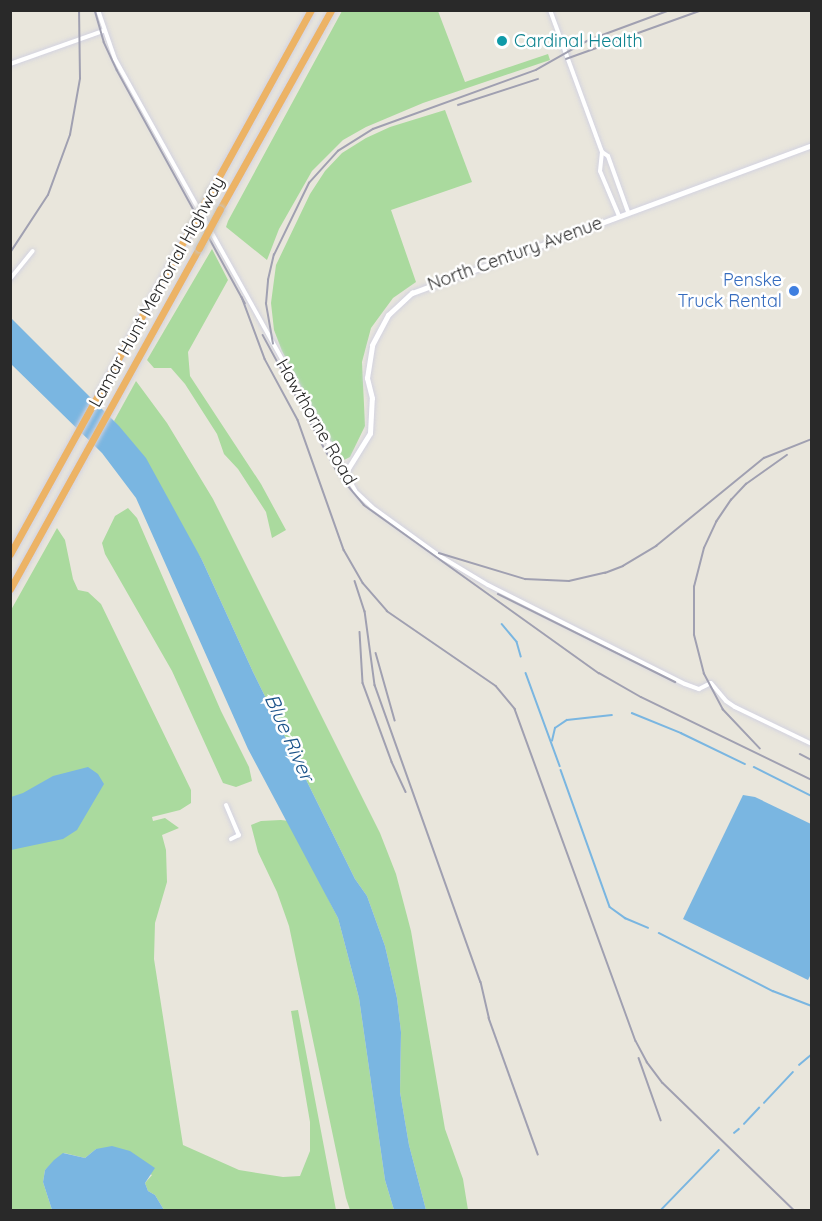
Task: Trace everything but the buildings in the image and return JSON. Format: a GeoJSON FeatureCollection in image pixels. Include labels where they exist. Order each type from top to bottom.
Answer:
{"type":"FeatureCollection","features":[{"type":"Feature","properties":{"kind":"highway","name":"Lamar Hunt Memorial Highway"},"geometry":{"type":"LineString","coordinates":[[10,554],[311,10]]}},
{"type":"Feature","properties":{"kind":"highway","name":"Lamar Hunt Memorial Highway"},"geometry":{"type":"LineString","coordinates":[[10,589],[331,10]]}},
{"type":"Feature","properties":{"kind":"street","name":"Hawthorne Road"},"geometry":{"type":"LineString","coordinates":[[98,10],[103,31],[115,59],[344,475],[355,491],[372,507],[473,577],[685,684],[699,689],[711,683],[726,701],[735,707],[812,744]]}},
{"type":"Feature","properties":{"kind":"street"},"geometry":{"type":"LineString","coordinates":[[550,10],[602,152],[600,171],[619,216]]}},
{"type":"Feature","properties":{"kind":"street"},"geometry":{"type":"LineString","coordinates":[[10,64],[103,31]]}},
{"type":"Feature","properties":{"kind":"street","name":"North Century Avenue"},"geometry":{"type":"LineString","coordinates":[[344,475],[370,433],[372,398],[367,378],[369,355],[378,330],[395,307],[420,288],[812,145]]}},
{"type":"Feature","properties":{"kind":"street"},"geometry":{"type":"LineString","coordinates":[[602,152],[608,156],[628,212]]}},
{"type":"Feature","properties":{"kind":"street"},"geometry":{"type":"LineString","coordinates":[[10,279],[33,251]]}},
{"type":"Feature","properties":{"kind":"street"},"geometry":{"type":"LineString","coordinates":[[226,805],[239,835],[231,839]]}},
{"type":"Feature","properties":{"kind":"green space"},"geometry":{"type":"Polygon","coordinates":[[[342,11],[438,11],[465,82],[548,54],[550,60],[423,103],[366,127],[343,140],[312,171],[279,229],[267,260],[226,227],[342,11]]]}},
{"type":"Feature","properties":{"kind":"green space"},"geometry":{"type":"Polygon","coordinates":[[[445,110],[472,182],[391,210],[416,282],[393,298],[371,328],[362,362],[365,426],[350,457],[344,460],[339,456],[282,351],[274,330],[271,303],[276,265],[310,194],[325,171],[342,153],[390,127],[445,110]]]}},
{"type":"Feature","properties":{"kind":"green space"},"geometry":{"type":"Polygon","coordinates":[[[212,249],[228,280],[188,352],[190,376],[261,484],[286,530],[272,538],[266,512],[238,469],[224,454],[217,434],[185,384],[171,368],[154,368],[147,360],[212,249]]]}},
{"type":"Feature","properties":{"kind":"green space"},"geometry":{"type":"Polygon","coordinates":[[[136,381],[167,423],[213,499],[380,833],[396,874],[411,931],[445,1129],[463,1179],[468,1210],[426,1210],[409,1145],[400,1092],[401,1032],[397,998],[385,946],[367,896],[355,879],[253,672],[202,560],[114,421],[136,381]]]}},
{"type":"Feature","properties":{"kind":"green space"},"geometry":{"type":"Polygon","coordinates":[[[128,508],[137,518],[221,711],[249,767],[252,781],[236,787],[223,783],[172,671],[105,554],[102,543],[115,516],[128,508]]]}},
{"type":"Feature","properties":{"kind":"green space"},"geometry":{"type":"Polygon","coordinates":[[[57,528],[65,540],[73,579],[78,590],[88,592],[101,604],[191,790],[191,803],[180,810],[152,817],[153,821],[165,818],[179,828],[162,835],[166,850],[167,882],[155,923],[154,959],[183,1145],[239,1170],[283,1177],[300,1176],[310,1151],[310,1122],[291,1011],[298,1010],[336,1210],[164,1210],[155,1195],[148,1191],[145,1183],[152,1175],[96,1149],[85,1158],[64,1153],[45,1170],[43,1182],[52,1210],[11,1210],[11,610],[57,528]]]}},
{"type":"Feature","properties":{"kind":"green space"},"geometry":{"type":"Polygon","coordinates":[[[261,821],[289,821],[338,918],[359,998],[385,1180],[394,1210],[350,1210],[346,1198],[289,926],[277,892],[258,852],[251,825],[261,821]]]}},
{"type":"Feature","properties":{"kind":"water","name":"Blue River"},"geometry":{"type":"Polygon","coordinates":[[[11,318],[119,426],[146,458],[202,560],[253,672],[355,879],[367,896],[385,946],[397,998],[401,1032],[400,1092],[409,1145],[426,1210],[394,1210],[385,1180],[359,998],[338,918],[248,749],[136,498],[102,453],[11,364],[11,318]]]}},
{"type":"Feature","properties":{"kind":"water"},"geometry":{"type":"Polygon","coordinates":[[[88,767],[98,774],[104,784],[77,830],[63,839],[11,850],[11,797],[53,776],[88,767]]]}},
{"type":"Feature","properties":{"kind":"water"},"geometry":{"type":"Polygon","coordinates":[[[743,795],[755,797],[811,824],[812,972],[808,980],[683,919],[743,795]]]}},
{"type":"Feature","properties":{"kind":"water"},"geometry":{"type":"Polygon","coordinates":[[[112,1146],[130,1151],[155,1168],[145,1183],[148,1191],[155,1195],[164,1210],[52,1210],[43,1182],[45,1170],[54,1160],[63,1153],[85,1158],[96,1149],[112,1146]]]}},
{"type":"Feature","properties":{"kind":"waterway"},"geometry":{"type":"LineString","coordinates":[[502,624],[517,642],[521,656]]}},
{"type":"Feature","properties":{"kind":"waterway"},"geometry":{"type":"LineString","coordinates":[[526,673],[560,766]]}},
{"type":"Feature","properties":{"kind":"waterway"},"geometry":{"type":"LineString","coordinates":[[632,713],[681,733],[745,764]]}},
{"type":"Feature","properties":{"kind":"waterway"},"geometry":{"type":"LineString","coordinates":[[552,741],[555,728],[567,720],[612,715]]}},
{"type":"Feature","properties":{"kind":"waterway"},"geometry":{"type":"LineString","coordinates":[[754,767],[812,796]]}},
{"type":"Feature","properties":{"kind":"waterway"},"geometry":{"type":"LineString","coordinates":[[561,770],[610,907],[625,918],[648,928]]}},
{"type":"Feature","properties":{"kind":"waterway"},"geometry":{"type":"LineString","coordinates":[[659,933],[773,991],[812,1006]]}},
{"type":"Feature","properties":{"kind":"waterway"},"geometry":{"type":"LineString","coordinates":[[799,1065],[812,1054]]}},
{"type":"Feature","properties":{"kind":"waterway"},"geometry":{"type":"LineString","coordinates":[[764,1103],[793,1072]]}},
{"type":"Feature","properties":{"kind":"waterway"},"geometry":{"type":"LineString","coordinates":[[744,1124],[759,1108]]}},
{"type":"Feature","properties":{"kind":"waterway"},"geometry":{"type":"LineString","coordinates":[[734,1133],[739,1129]]}},
{"type":"Feature","properties":{"kind":"waterway"},"geometry":{"type":"LineString","coordinates":[[661,1210],[719,1150]]}},
{"type":"Feature","properties":{"kind":"railway"},"geometry":{"type":"LineString","coordinates":[[10,253],[48,195],[70,135],[80,79],[79,10]]}},
{"type":"Feature","properties":{"kind":"railway"},"geometry":{"type":"LineString","coordinates":[[95,10],[104,42],[117,70],[245,303]]}},
{"type":"Feature","properties":{"kind":"railway"},"geometry":{"type":"LineString","coordinates":[[273,344],[266,304],[268,280],[274,255],[309,183],[338,151],[373,129],[536,70],[589,40],[670,10]]}},
{"type":"Feature","properties":{"kind":"railway"},"geometry":{"type":"LineString","coordinates":[[566,59],[702,10]]}},
{"type":"Feature","properties":{"kind":"railway"},"geometry":{"type":"LineString","coordinates":[[458,105],[538,79]]}},
{"type":"Feature","properties":{"kind":"railway"},"geometry":{"type":"LineString","coordinates":[[242,297],[265,359],[298,420],[344,550],[363,583],[387,611],[496,686],[515,709],[636,1041],[647,1062],[663,1083],[794,1210]]}},
{"type":"Feature","properties":{"kind":"railway"},"geometry":{"type":"LineString","coordinates":[[263,335],[339,475],[364,505],[599,673],[641,697],[812,780]]}},
{"type":"Feature","properties":{"kind":"railway"},"geometry":{"type":"LineString","coordinates":[[439,553],[525,579],[569,581],[605,573],[623,566],[656,546],[764,458],[812,439]]}},
{"type":"Feature","properties":{"kind":"railway"},"geometry":{"type":"LineString","coordinates":[[760,749],[723,710],[704,674],[694,635],[694,587],[704,548],[716,522],[731,500],[746,484],[787,455]]}},
{"type":"Feature","properties":{"kind":"railway"},"geometry":{"type":"LineString","coordinates":[[355,581],[365,611],[375,685],[481,982],[489,1018],[538,1154]]}},
{"type":"Feature","properties":{"kind":"railway"},"geometry":{"type":"LineString","coordinates":[[498,594],[675,682]]}},
{"type":"Feature","properties":{"kind":"railway"},"geometry":{"type":"LineString","coordinates":[[360,632],[363,683],[392,762],[406,792]]}},
{"type":"Feature","properties":{"kind":"railway"},"geometry":{"type":"LineString","coordinates":[[376,653],[395,720]]}},
{"type":"Feature","properties":{"kind":"railway"},"geometry":{"type":"LineString","coordinates":[[800,754],[812,760]]}},
{"type":"Feature","properties":{"kind":"railway"},"geometry":{"type":"LineString","coordinates":[[639,1058],[661,1120]]}},
{"type":"Feature","properties":{"kind":"place","name":"Cardinal Health"},"geometry":{"type":"Point","coordinates":[502,41]}},
{"type":"Feature","properties":{"kind":"place","name":"Penske Truck Rental"},"geometry":{"type":"Point","coordinates":[794,291]}}]}
